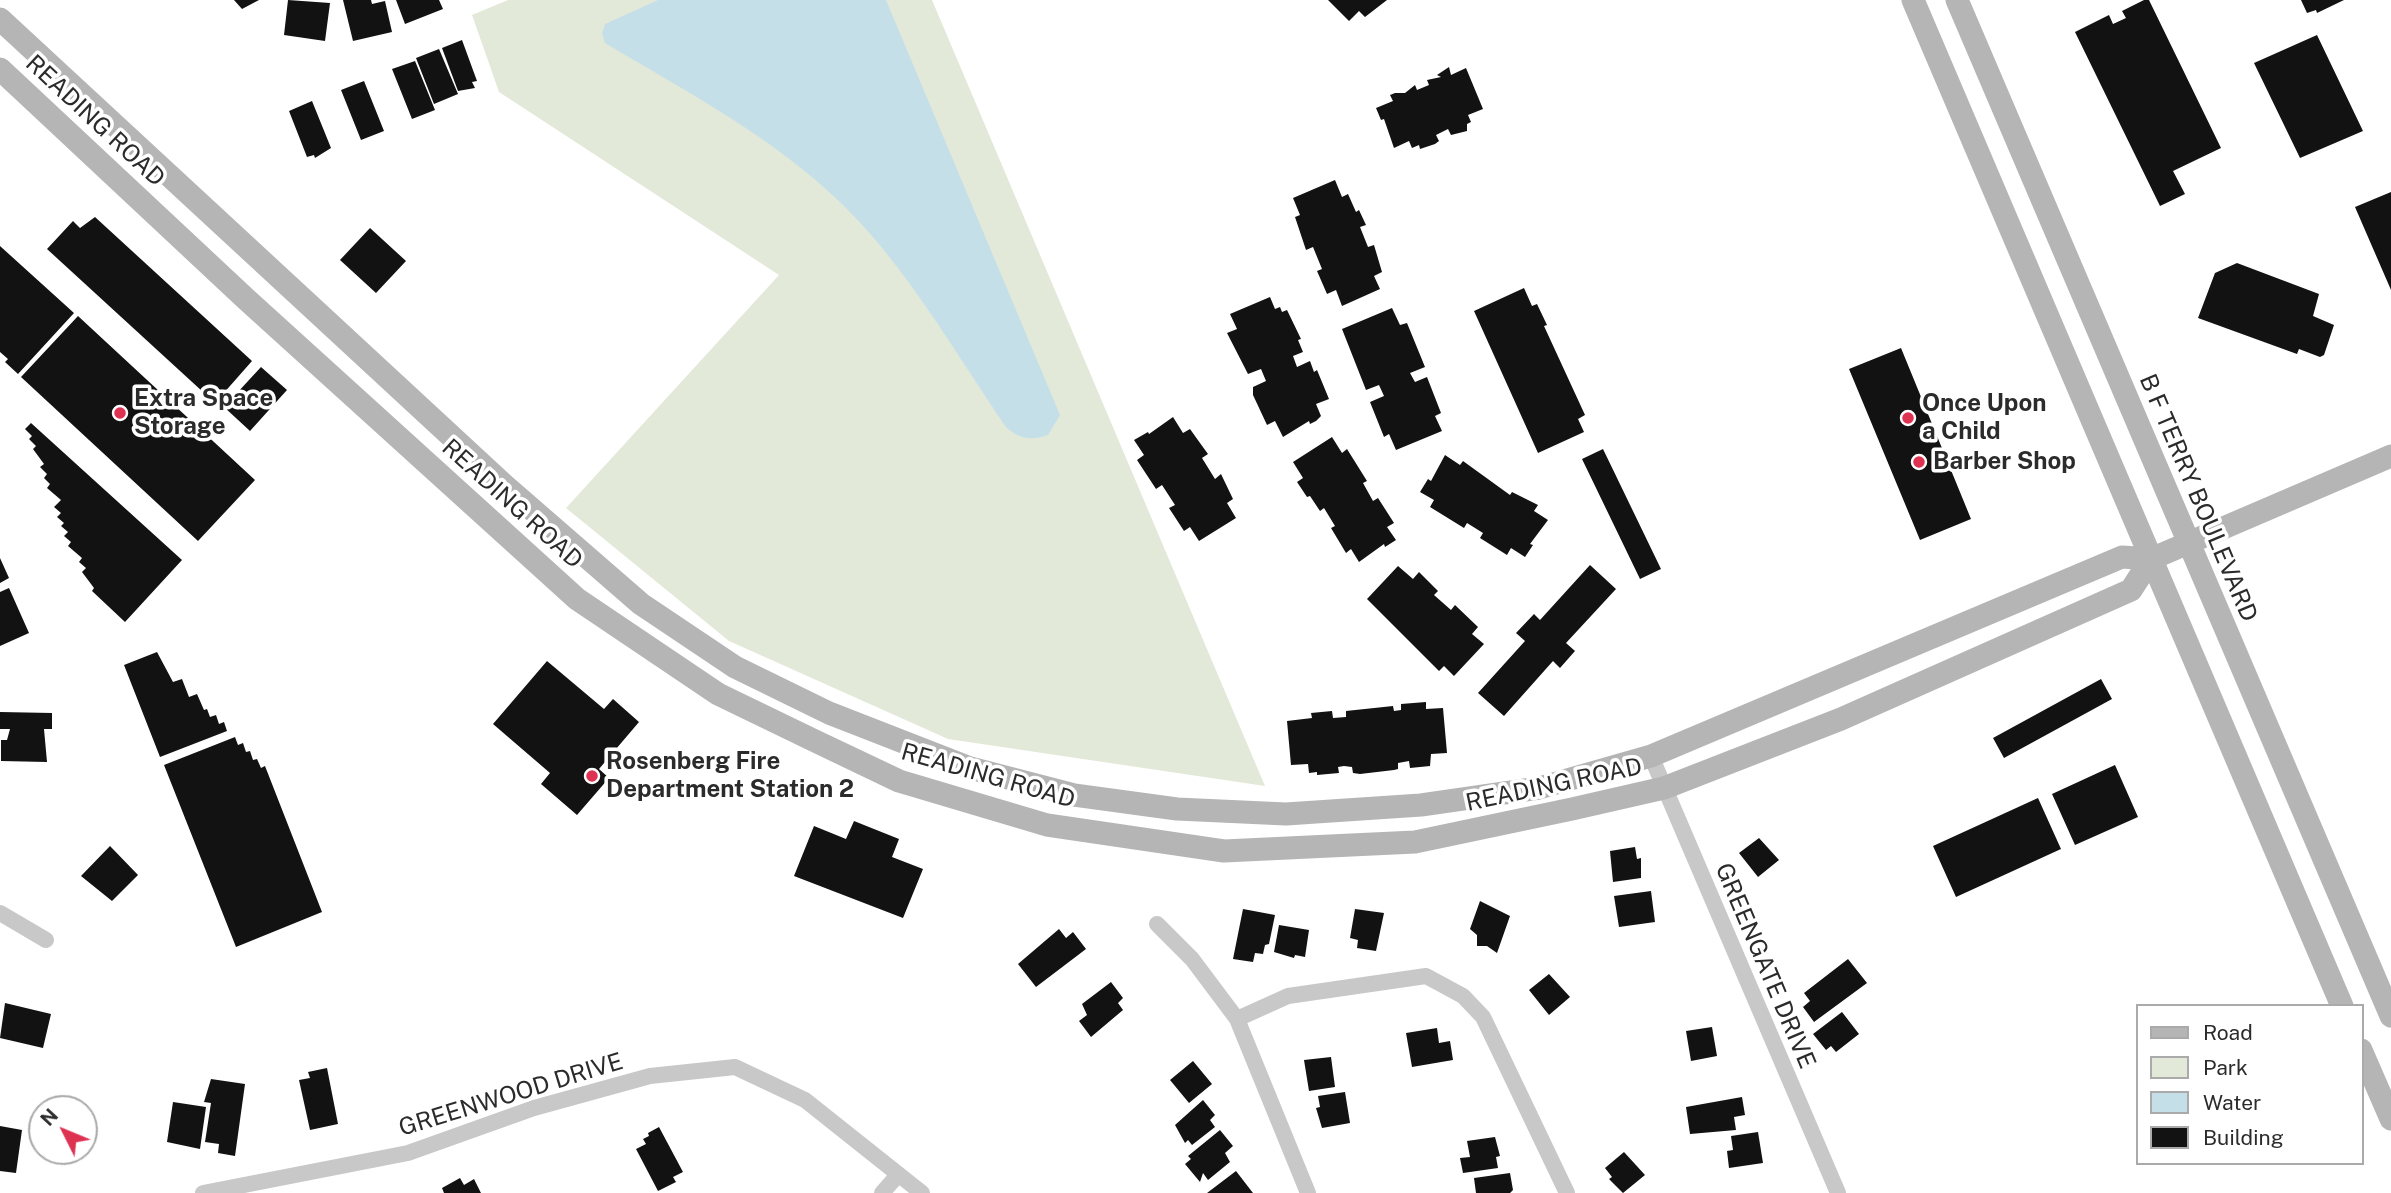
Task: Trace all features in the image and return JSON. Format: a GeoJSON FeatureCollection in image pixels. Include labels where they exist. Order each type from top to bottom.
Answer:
{"type":"FeatureCollection","features":[{"type":"Feature","properties":{"kind":"main road"},"geometry":{"type":"LineString","coordinates":[[1913,0],[2341,1004]]}},
{"type":"Feature","properties":{"kind":"main road","name":"B F TERRY BOULEVARD"},"geometry":{"type":"LineString","coordinates":[[1957,0],[2391,1016]]}},
{"type":"Feature","properties":{"kind":"main road","name":"READING ROAD"},"geometry":{"type":"LineString","coordinates":[[0,19],[504,485],[642,604],[735,667],[829,713],[970,768],[1074,795],[1177,809],[1300,814],[1454,802],[1539,788],[1651,757],[2122,557],[2151,559],[2391,456]]}},
{"type":"Feature","properties":{"kind":"main road","name":"READING ROAD"},"geometry":{"type":"LineString","coordinates":[[0,69],[246,299],[577,599],[718,694],[899,781],[1047,825],[1224,851],[1415,842],[1664,788],[1841,719],[2131,590],[2151,559]]}},
{"type":"Feature","properties":{"kind":"main road"},"geometry":{"type":"LineString","coordinates":[[246,299],[272,270]]}},
{"type":"Feature","properties":{"kind":"main road"},"geometry":{"type":"LineString","coordinates":[[481,510],[504,485]]}},
{"type":"Feature","properties":{"kind":"main road"},"geometry":{"type":"LineString","coordinates":[[2363,1055],[2391,1119]]}},
{"type":"Feature","properties":{"kind":"street","name":"GREENGATE DRIVE"},"geometry":{"type":"LineString","coordinates":[[1651,757],[1838,1193]]}},
{"type":"Feature","properties":{"kind":"street"},"geometry":{"type":"LineString","coordinates":[[0,913],[46,940]]}},
{"type":"Feature","properties":{"kind":"street"},"geometry":{"type":"LineString","coordinates":[[1157,924],[1192,959],[1237,1018],[1308,1193]]}},
{"type":"Feature","properties":{"kind":"street"},"geometry":{"type":"LineString","coordinates":[[1237,1018],[1288,996],[1426,976],[1447,987],[1463,996],[1483,1017],[1567,1193]]}},
{"type":"Feature","properties":{"kind":"street","name":"GREENWOOD DRIVE"},"geometry":{"type":"LineString","coordinates":[[203,1193],[408,1153],[534,1108],[650,1076],[735,1067],[806,1100],[897,1176],[922,1193]]}},
{"type":"Feature","properties":{"kind":"street"},"geometry":{"type":"LineString","coordinates":[[881,1193],[897,1176]]}},
{"type":"Feature","properties":{"kind":"green space"},"geometry":{"type":"Polygon","coordinates":[[[508,0],[932,0],[1265,786],[948,739],[729,641],[566,508],[779,275],[499,92],[472,15],[508,0]]]}},
{"type":"Feature","properties":{"kind":"water"},"geometry":{"type":"Polygon","coordinates":[[[658,0],[886,0],[1060,415],[1048,435],[1026,438],[1006,427],[929,311],[888,255],[842,204],[815,180],[787,157],[728,117],[605,43],[602,33],[605,24],[658,0]]]}},
{"type":"Feature","properties":{"kind":"building"},"geometry":{"type":"Polygon","coordinates":[[[234,0],[259,0],[242,9],[234,0]]]}},
{"type":"Feature","properties":{"kind":"building"},"geometry":{"type":"Polygon","coordinates":[[[288,0],[330,3],[325,41],[284,35],[288,0]]]}},
{"type":"Feature","properties":{"kind":"building"},"geometry":{"type":"Polygon","coordinates":[[[343,0],[371,0],[372,4],[385,1],[392,32],[353,41],[343,0]]]}},
{"type":"Feature","properties":{"kind":"building"},"geometry":{"type":"Polygon","coordinates":[[[396,0],[439,0],[443,9],[405,24],[396,0]]]}},
{"type":"Feature","properties":{"kind":"building"},"geometry":{"type":"Polygon","coordinates":[[[1328,0],[1387,0],[1365,17],[1359,11],[1349,21],[1328,0]]]}},
{"type":"Feature","properties":{"kind":"building"},"geometry":{"type":"Polygon","coordinates":[[[2149,0],[2221,148],[2173,171],[2185,194],[2160,206],[2075,32],[2109,15],[2113,24],[2126,18],[2122,11],[2149,0]]]}},
{"type":"Feature","properties":{"kind":"building"},"geometry":{"type":"Polygon","coordinates":[[[2301,0],[2344,0],[2317,13],[2316,10],[2307,13],[2301,0]]]}},
{"type":"Feature","properties":{"kind":"building"},"geometry":{"type":"Polygon","coordinates":[[[2317,35],[2363,131],[2300,158],[2254,63],[2317,35]]]}},
{"type":"Feature","properties":{"kind":"building"},"geometry":{"type":"Polygon","coordinates":[[[462,40],[477,81],[472,82],[475,88],[458,91],[442,48],[462,40]]]}},
{"type":"Feature","properties":{"kind":"building"},"geometry":{"type":"Polygon","coordinates":[[[439,49],[458,94],[434,104],[416,58],[439,49]]]}},
{"type":"Feature","properties":{"kind":"building"},"geometry":{"type":"Polygon","coordinates":[[[415,61],[435,110],[412,119],[392,69],[415,61]]]}},
{"type":"Feature","properties":{"kind":"building"},"geometry":{"type":"Polygon","coordinates":[[[1449,67],[1451,75],[1466,68],[1483,109],[1468,115],[1471,122],[1467,124],[1467,131],[1451,135],[1448,129],[1436,135],[1439,141],[1435,144],[1420,149],[1419,145],[1412,148],[1409,141],[1394,148],[1384,119],[1381,120],[1376,108],[1393,101],[1390,95],[1405,93],[1415,85],[1417,90],[1429,85],[1427,80],[1441,77],[1437,75],[1449,67]]]}},
{"type":"Feature","properties":{"kind":"building"},"geometry":{"type":"Polygon","coordinates":[[[364,81],[384,131],[361,140],[341,90],[364,81]]]}},
{"type":"Feature","properties":{"kind":"building"},"geometry":{"type":"Polygon","coordinates":[[[312,101],[331,148],[315,158],[314,155],[307,157],[289,111],[312,101]]]}},
{"type":"Feature","properties":{"kind":"building"},"geometry":{"type":"Polygon","coordinates":[[[1335,180],[1342,197],[1348,194],[1356,212],[1359,210],[1366,225],[1360,227],[1368,247],[1374,245],[1382,272],[1374,276],[1380,289],[1342,306],[1336,290],[1327,294],[1317,271],[1322,269],[1313,247],[1306,250],[1295,217],[1300,215],[1293,198],[1335,180]]]}},
{"type":"Feature","properties":{"kind":"building"},"geometry":{"type":"Polygon","coordinates":[[[2391,192],[2391,290],[2355,207],[2391,192]]]}},
{"type":"Feature","properties":{"kind":"building"},"geometry":{"type":"Polygon","coordinates":[[[95,217],[252,361],[215,403],[47,249],[73,221],[80,228],[95,217]]]}},
{"type":"Feature","properties":{"kind":"building"},"geometry":{"type":"Polygon","coordinates":[[[370,228],[406,261],[376,293],[340,260],[370,228]]]}},
{"type":"Feature","properties":{"kind":"building"},"geometry":{"type":"Polygon","coordinates":[[[0,246],[74,313],[18,374],[5,362],[8,359],[0,352],[0,246]]]}},
{"type":"Feature","properties":{"kind":"building"},"geometry":{"type":"Polygon","coordinates":[[[2237,263],[2319,294],[2313,316],[2334,325],[2324,355],[2320,357],[2299,349],[2297,354],[2198,318],[2215,273],[2237,263]]]}},
{"type":"Feature","properties":{"kind":"building"},"geometry":{"type":"Polygon","coordinates":[[[1524,288],[1532,306],[1537,304],[1547,325],[1544,326],[1585,415],[1578,419],[1584,432],[1538,453],[1474,311],[1524,288]]]}},
{"type":"Feature","properties":{"kind":"building"},"geometry":{"type":"Polygon","coordinates":[[[1270,297],[1275,309],[1280,307],[1282,312],[1287,310],[1301,339],[1298,340],[1303,352],[1293,356],[1297,367],[1310,361],[1314,372],[1317,370],[1329,399],[1316,404],[1321,416],[1316,421],[1310,424],[1309,421],[1283,437],[1275,421],[1267,425],[1253,395],[1253,387],[1266,381],[1261,369],[1248,374],[1227,333],[1237,329],[1230,314],[1270,297]]]}},
{"type":"Feature","properties":{"kind":"building"},"geometry":{"type":"Polygon","coordinates":[[[1392,308],[1400,325],[1407,323],[1425,367],[1410,373],[1415,382],[1427,377],[1441,413],[1435,416],[1442,431],[1396,450],[1389,434],[1384,437],[1370,402],[1384,396],[1379,385],[1366,390],[1342,329],[1392,308]]]}},
{"type":"Feature","properties":{"kind":"building"},"geometry":{"type":"Polygon","coordinates":[[[78,316],[255,480],[198,541],[21,377],[78,316]]]}},
{"type":"Feature","properties":{"kind":"building"},"geometry":{"type":"Polygon","coordinates":[[[1901,348],[1971,519],[1920,540],[1849,369],[1901,348]]]}},
{"type":"Feature","properties":{"kind":"building"},"geometry":{"type":"Polygon","coordinates":[[[261,367],[287,390],[250,431],[224,407],[261,367]]]}},
{"type":"Feature","properties":{"kind":"building"},"geometry":{"type":"Polygon","coordinates":[[[1173,417],[1183,433],[1190,429],[1208,454],[1202,458],[1215,479],[1221,474],[1233,499],[1227,503],[1236,518],[1199,541],[1190,527],[1184,531],[1169,508],[1175,505],[1162,485],[1156,489],[1137,460],[1144,455],[1134,440],[1148,432],[1149,434],[1173,417]]]}},
{"type":"Feature","properties":{"kind":"building"},"geometry":{"type":"Polygon","coordinates":[[[31,423],[182,560],[125,622],[92,591],[94,588],[82,572],[86,568],[79,562],[82,558],[68,546],[71,542],[64,536],[68,532],[57,517],[61,513],[54,507],[61,500],[47,488],[50,484],[44,478],[47,474],[40,467],[44,464],[33,449],[36,446],[29,439],[32,436],[25,429],[31,423]]]}},
{"type":"Feature","properties":{"kind":"building"},"geometry":{"type":"Polygon","coordinates":[[[1332,437],[1342,453],[1347,449],[1367,481],[1363,483],[1373,501],[1378,498],[1394,523],[1387,527],[1396,540],[1385,547],[1384,544],[1359,562],[1351,549],[1346,553],[1331,528],[1335,526],[1324,508],[1320,511],[1297,482],[1303,478],[1293,462],[1332,437]]]}},
{"type":"Feature","properties":{"kind":"building"},"geometry":{"type":"Polygon","coordinates":[[[1603,449],[1661,569],[1640,579],[1582,459],[1603,449]]]}},
{"type":"Feature","properties":{"kind":"building"},"geometry":{"type":"Polygon","coordinates":[[[1445,455],[1460,465],[1463,461],[1510,495],[1512,492],[1538,505],[1534,511],[1548,520],[1530,544],[1533,545],[1525,557],[1511,548],[1507,555],[1480,538],[1483,533],[1467,523],[1464,528],[1430,507],[1434,500],[1420,492],[1428,479],[1431,481],[1445,455]]]}},
{"type":"Feature","properties":{"kind":"building"},"geometry":{"type":"Polygon","coordinates":[[[0,558],[9,578],[0,583],[0,558]]]}},
{"type":"Feature","properties":{"kind":"building"},"geometry":{"type":"Polygon","coordinates":[[[1590,565],[1616,589],[1566,643],[1575,651],[1560,668],[1553,661],[1504,716],[1478,693],[1525,641],[1516,633],[1534,614],[1540,620],[1590,565]]]}},
{"type":"Feature","properties":{"kind":"building"},"geometry":{"type":"Polygon","coordinates":[[[1398,566],[1413,579],[1419,572],[1438,591],[1434,595],[1451,610],[1455,605],[1478,627],[1472,634],[1484,644],[1454,676],[1444,666],[1439,671],[1367,599],[1398,566]]]}},
{"type":"Feature","properties":{"kind":"building"},"geometry":{"type":"Polygon","coordinates":[[[9,588],[29,633],[0,646],[0,592],[9,588]]]}},
{"type":"Feature","properties":{"kind":"building"},"geometry":{"type":"Polygon","coordinates":[[[157,652],[173,682],[182,679],[189,697],[197,694],[204,710],[207,709],[210,717],[216,715],[219,724],[224,722],[227,731],[160,757],[124,665],[157,652]]]}},
{"type":"Feature","properties":{"kind":"building"},"geometry":{"type":"Polygon","coordinates":[[[547,661],[604,709],[613,699],[639,722],[599,769],[609,778],[577,815],[541,784],[550,773],[493,724],[547,661]]]}},
{"type":"Feature","properties":{"kind":"building"},"geometry":{"type":"Polygon","coordinates":[[[2101,679],[2112,699],[2004,758],[1993,738],[2101,679]]]}},
{"type":"Feature","properties":{"kind":"building"},"geometry":{"type":"Polygon","coordinates":[[[1426,702],[1426,709],[1443,708],[1447,753],[1431,754],[1430,766],[1410,768],[1409,761],[1398,763],[1398,769],[1360,774],[1353,773],[1352,767],[1344,766],[1338,767],[1339,773],[1317,775],[1317,772],[1309,773],[1308,764],[1291,765],[1287,721],[1312,718],[1311,713],[1332,711],[1333,718],[1346,717],[1346,711],[1393,706],[1394,711],[1401,710],[1401,704],[1426,702]]]}},
{"type":"Feature","properties":{"kind":"building"},"geometry":{"type":"Polygon","coordinates":[[[0,712],[52,713],[52,729],[44,729],[47,762],[1,761],[1,740],[7,740],[10,729],[0,729],[0,712]]]}},
{"type":"Feature","properties":{"kind":"building"},"geometry":{"type":"Polygon","coordinates":[[[235,737],[238,745],[243,743],[246,752],[250,751],[253,760],[257,759],[261,768],[265,766],[322,912],[236,947],[164,765],[235,737]]]}},
{"type":"Feature","properties":{"kind":"building"},"geometry":{"type":"Polygon","coordinates":[[[2115,765],[2138,817],[2075,845],[2052,794],[2115,765]]]}},
{"type":"Feature","properties":{"kind":"building"},"geometry":{"type":"Polygon","coordinates":[[[2038,798],[2061,849],[1956,897],[1933,846],[2038,798]]]}},
{"type":"Feature","properties":{"kind":"building"},"geometry":{"type":"Polygon","coordinates":[[[854,821],[899,839],[892,857],[923,869],[903,918],[794,876],[814,826],[846,839],[854,821]]]}},
{"type":"Feature","properties":{"kind":"building"},"geometry":{"type":"Polygon","coordinates":[[[1759,838],[1779,860],[1758,877],[1739,853],[1759,838]]]}},
{"type":"Feature","properties":{"kind":"building"},"geometry":{"type":"Polygon","coordinates":[[[110,846],[138,875],[112,901],[81,876],[110,846]]]}},
{"type":"Feature","properties":{"kind":"building"},"geometry":{"type":"Polygon","coordinates":[[[1635,847],[1637,859],[1641,858],[1641,878],[1613,882],[1610,851],[1635,847]]]}},
{"type":"Feature","properties":{"kind":"building"},"geometry":{"type":"Polygon","coordinates":[[[1651,891],[1655,922],[1619,927],[1614,896],[1651,891]]]}},
{"type":"Feature","properties":{"kind":"building"},"geometry":{"type":"Polygon","coordinates":[[[1480,901],[1510,916],[1497,953],[1487,946],[1477,946],[1477,935],[1470,929],[1480,901]]]}},
{"type":"Feature","properties":{"kind":"building"},"geometry":{"type":"Polygon","coordinates":[[[1243,909],[1275,915],[1269,944],[1265,945],[1263,954],[1255,953],[1253,962],[1233,959],[1243,909]]]}},
{"type":"Feature","properties":{"kind":"building"},"geometry":{"type":"Polygon","coordinates":[[[1355,909],[1384,913],[1376,951],[1357,948],[1358,940],[1350,938],[1355,909]]]}},
{"type":"Feature","properties":{"kind":"building"},"geometry":{"type":"Polygon","coordinates":[[[1279,925],[1309,930],[1305,957],[1295,955],[1294,958],[1274,952],[1279,925]]]}},
{"type":"Feature","properties":{"kind":"building"},"geometry":{"type":"Polygon","coordinates":[[[1059,929],[1066,938],[1073,932],[1086,949],[1036,987],[1018,964],[1059,929]]]}},
{"type":"Feature","properties":{"kind":"building"},"geometry":{"type":"Polygon","coordinates":[[[1848,959],[1867,983],[1814,1022],[1803,1007],[1810,1001],[1804,993],[1848,959]]]}},
{"type":"Feature","properties":{"kind":"building"},"geometry":{"type":"Polygon","coordinates":[[[1549,974],[1570,997],[1549,1015],[1529,990],[1549,974]]]}},
{"type":"Feature","properties":{"kind":"building"},"geometry":{"type":"Polygon","coordinates":[[[1111,982],[1123,998],[1118,1003],[1123,1010],[1091,1037],[1079,1021],[1087,1015],[1082,1004],[1111,982]]]}},
{"type":"Feature","properties":{"kind":"building"},"geometry":{"type":"Polygon","coordinates":[[[5,1003],[51,1014],[43,1048],[0,1038],[5,1003]]]}},
{"type":"Feature","properties":{"kind":"building"},"geometry":{"type":"Polygon","coordinates":[[[1842,1012],[1859,1034],[1836,1052],[1831,1046],[1826,1050],[1813,1034],[1842,1012]]]}},
{"type":"Feature","properties":{"kind":"building"},"geometry":{"type":"Polygon","coordinates":[[[1712,1027],[1717,1056],[1691,1061],[1686,1031],[1712,1027]]]}},
{"type":"Feature","properties":{"kind":"building"},"geometry":{"type":"Polygon","coordinates":[[[1437,1028],[1439,1043],[1450,1041],[1453,1060],[1412,1067],[1406,1033],[1437,1028]]]}},
{"type":"Feature","properties":{"kind":"building"},"geometry":{"type":"Polygon","coordinates":[[[1331,1057],[1335,1087],[1309,1091],[1304,1060],[1331,1057]]]}},
{"type":"Feature","properties":{"kind":"building"},"geometry":{"type":"Polygon","coordinates":[[[1193,1061],[1212,1084],[1189,1103],[1170,1080],[1193,1061]]]}},
{"type":"Feature","properties":{"kind":"building"},"geometry":{"type":"Polygon","coordinates":[[[327,1068],[338,1124],[310,1130],[299,1080],[310,1078],[308,1072],[327,1068]]]}},
{"type":"Feature","properties":{"kind":"building"},"geometry":{"type":"Polygon","coordinates":[[[211,1079],[245,1084],[235,1156],[218,1153],[219,1144],[205,1142],[211,1103],[204,1102],[211,1079]]]}},
{"type":"Feature","properties":{"kind":"building"},"geometry":{"type":"Polygon","coordinates":[[[1345,1092],[1350,1123],[1322,1128],[1316,1108],[1320,1107],[1318,1096],[1345,1092]]]}},
{"type":"Feature","properties":{"kind":"building"},"geometry":{"type":"Polygon","coordinates":[[[1742,1097],[1745,1115],[1734,1117],[1736,1130],[1690,1134],[1686,1107],[1742,1097]]]}},
{"type":"Feature","properties":{"kind":"building"},"geometry":{"type":"Polygon","coordinates":[[[1203,1100],[1215,1115],[1210,1120],[1215,1127],[1192,1145],[1188,1140],[1185,1143],[1175,1125],[1203,1100]]]}},
{"type":"Feature","properties":{"kind":"building"},"geometry":{"type":"Polygon","coordinates":[[[173,1102],[206,1107],[200,1149],[167,1142],[173,1102]]]}},
{"type":"Feature","properties":{"kind":"building"},"geometry":{"type":"Polygon","coordinates":[[[0,1126],[22,1130],[16,1173],[0,1171],[0,1126]]]}},
{"type":"Feature","properties":{"kind":"building"},"geometry":{"type":"Polygon","coordinates":[[[659,1127],[683,1172],[673,1177],[676,1182],[658,1191],[636,1149],[646,1144],[643,1139],[659,1127]]]}},
{"type":"Feature","properties":{"kind":"building"},"geometry":{"type":"Polygon","coordinates":[[[1220,1130],[1233,1146],[1225,1153],[1230,1162],[1208,1180],[1203,1173],[1200,1182],[1185,1164],[1191,1159],[1188,1156],[1220,1130]]]}},
{"type":"Feature","properties":{"kind":"building"},"geometry":{"type":"Polygon","coordinates":[[[1758,1132],[1763,1163],[1729,1168],[1727,1151],[1733,1150],[1731,1136],[1758,1132]]]}},
{"type":"Feature","properties":{"kind":"building"},"geometry":{"type":"Polygon","coordinates":[[[1495,1137],[1500,1156],[1496,1157],[1498,1168],[1463,1173],[1460,1158],[1470,1157],[1467,1141],[1495,1137]]]}},
{"type":"Feature","properties":{"kind":"building"},"geometry":{"type":"Polygon","coordinates":[[[1624,1152],[1645,1175],[1623,1193],[1609,1179],[1612,1177],[1605,1168],[1624,1152]]]}},
{"type":"Feature","properties":{"kind":"building"},"geometry":{"type":"Polygon","coordinates":[[[1236,1171],[1253,1193],[1207,1193],[1236,1171]]]}},
{"type":"Feature","properties":{"kind":"building"},"geometry":{"type":"Polygon","coordinates":[[[1510,1173],[1513,1190],[1510,1193],[1476,1193],[1474,1178],[1510,1173]]]}},
{"type":"Feature","properties":{"kind":"building"},"geometry":{"type":"Polygon","coordinates":[[[460,1178],[464,1185],[474,1179],[481,1193],[444,1193],[442,1188],[460,1178]]]}},
{"type":"Feature","properties":{"kind":"place","name":"Extra Space Storage"},"geometry":{"type":"Point","coordinates":[120,413]}},
{"type":"Feature","properties":{"kind":"place","name":"Once Upon a Child"},"geometry":{"type":"Point","coordinates":[1908,418]}},
{"type":"Feature","properties":{"kind":"place","name":"Barber Shop"},"geometry":{"type":"Point","coordinates":[1919,462]}},
{"type":"Feature","properties":{"kind":"place","name":"Rosenberg Fire Department Station 2"},"geometry":{"type":"Point","coordinates":[592,776]}}]}
